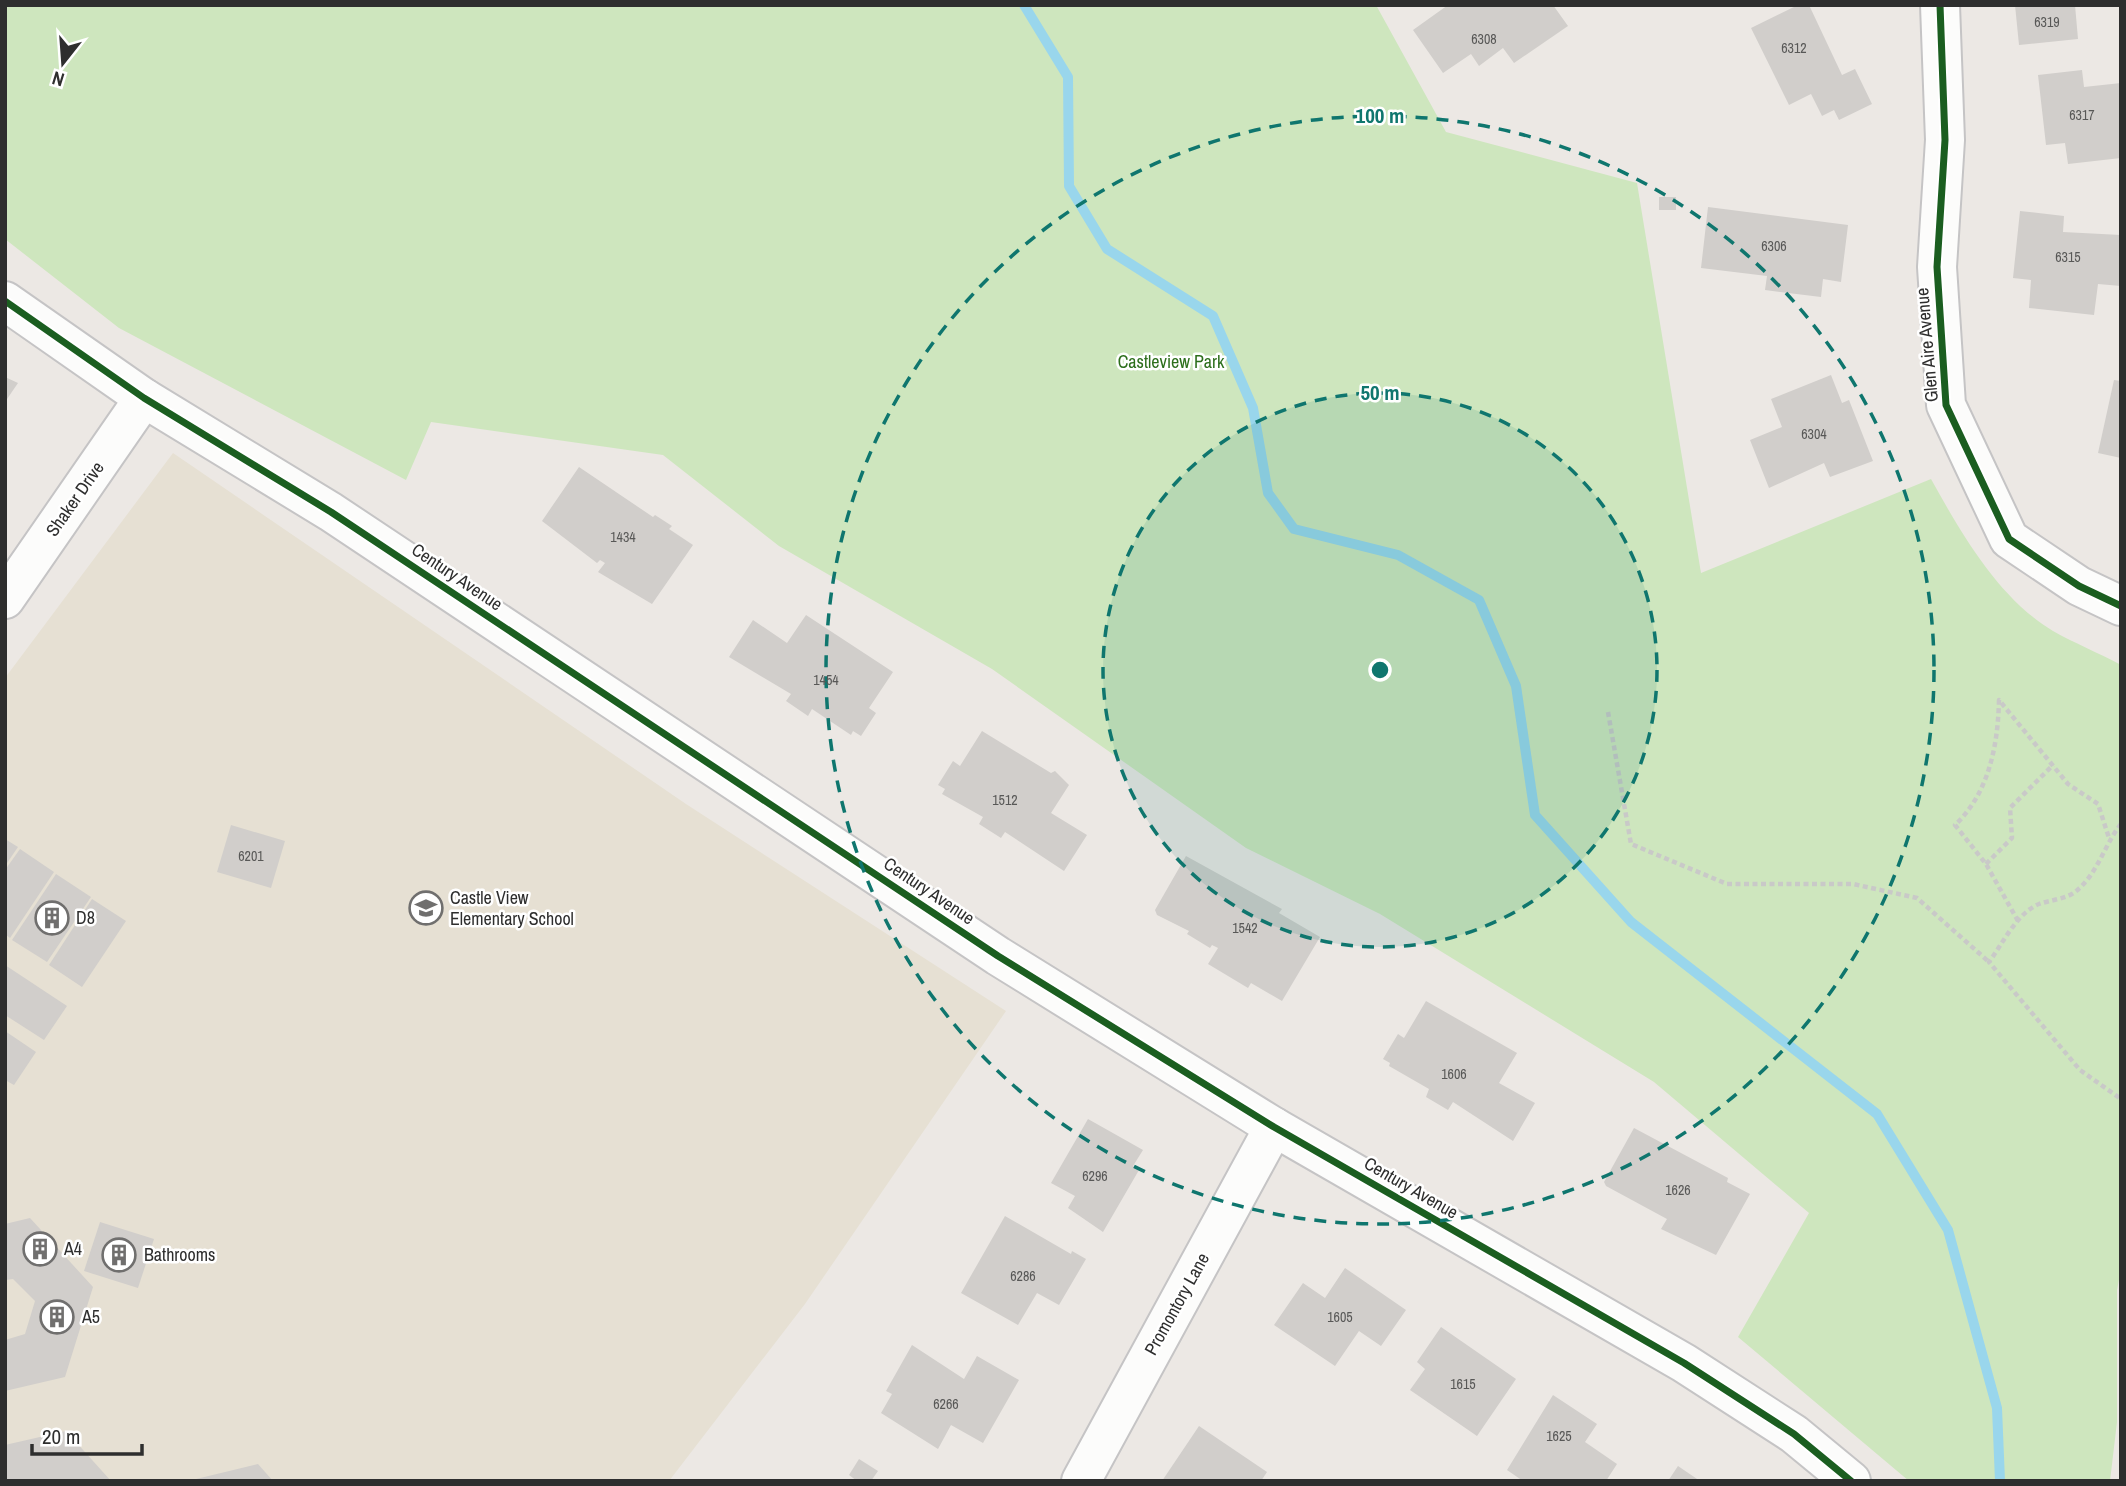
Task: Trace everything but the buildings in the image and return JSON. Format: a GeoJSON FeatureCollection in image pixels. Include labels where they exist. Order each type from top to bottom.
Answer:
{"type":"FeatureCollection","features":[{"type":"Feature","properties":{"kind":"street","name":"Glen Aire Avenue"},"geometry":{"type":"LineString","coordinates":[[1940,5],[1945,141],[1937,267],[1946,405],[2009,539],[2079,586],[2121,606]]}},
{"type":"Feature","properties":{"kind":"street","name":"Century Avenue"},"geometry":{"type":"LineString","coordinates":[[5,301],[144,398],[331,512],[998,956],[1274,1127],[1684,1363],[1794,1434],[1851,1481]]}},
{"type":"Feature","properties":{"kind":"street","name":"Shaker Drive"},"geometry":{"type":"LineString","coordinates":[[5,599],[144,398]]}},
{"type":"Feature","properties":{"kind":"street","name":"Promontory Lane"},"geometry":{"type":"LineString","coordinates":[[1080,1481],[1274,1127]]}},
{"type":"Feature","properties":{"kind":"path"},"geometry":{"type":"LineString","coordinates":[[2018,920],[1986,864],[1955,825],[1969,812],[1983,785],[1998,736],[1999,700],[2068,784],[2098,804],[2109,838]]}},
{"type":"Feature","properties":{"kind":"path"},"geometry":{"type":"LineString","coordinates":[[1608,712],[1631,844],[1727,884],[1853,884],[1917,898],[1989,962],[2080,1070],[2121,1099]]}},
{"type":"Feature","properties":{"kind":"path"},"geometry":{"type":"LineString","coordinates":[[1986,864],[2012,838],[2010,808],[2053,765]]}},
{"type":"Feature","properties":{"kind":"path"},"geometry":{"type":"LineString","coordinates":[[1989,962],[2018,920],[2036,905],[2074,893],[2093,873],[2109,838],[2121,824]]}},
{"type":"Feature","properties":{"kind":"shaded area","name":"Castle View Elementary School"},"geometry":{"type":"Polygon","coordinates":[[[173,453],[686,804],[1006,1011],[805,1304],[669,1481],[5,1481],[5,678],[173,453]]]}},
{"type":"Feature","properties":{"kind":"green space","name":"Castleview Park"},"geometry":{"type":"Polygon","coordinates":[[[5,5],[1376,5],[1446,132],[1637,183],[1701,573],[1931,479],[1968,542],[2015,601],[2053,631],[2121,665],[2121,1269],[2117,1290],[2117,1422],[2110,1481],[1909,1481],[1738,1337],[1809,1213],[1654,1082],[1380,914],[1246,848],[992,669],[779,546],[663,455],[431,422],[406,480],[119,328],[5,239],[5,5]]]}},
{"type":"Feature","properties":{"kind":"waterway"},"geometry":{"type":"LineString","coordinates":[[1024,5],[1068,77],[1069,186],[1107,249],[1213,316],[1253,408],[1268,493],[1294,529],[1398,555],[1479,600],[1516,686],[1535,815],[1631,922],[1877,1114],[1948,1230],[1997,1408],[2000,1481]]}},
{"type":"Feature","properties":{"kind":"cycle path"},"geometry":{"type":"LineString","coordinates":[[1940,5],[1945,140],[1937,267],[1946,405],[2009,539],[2079,586],[2121,606]]}},
{"type":"Feature","properties":{"kind":"cycle path"},"geometry":{"type":"LineString","coordinates":[[5,301],[144,398],[331,512],[998,956],[1274,1127],[1684,1363],[1794,1434],[1851,1481]]}},
{"type":"Feature","properties":{"kind":"place","name":"Castle View Elementary School"},"geometry":{"type":"Point","coordinates":[426,908]}},
{"type":"Feature","properties":{"kind":"place","name":"D8"},"geometry":{"type":"Point","coordinates":[52,918]}},
{"type":"Feature","properties":{"kind":"place","name":"A4"},"geometry":{"type":"Point","coordinates":[40,1249]}},
{"type":"Feature","properties":{"kind":"place","name":"Bathrooms"},"geometry":{"type":"Point","coordinates":[119,1255]}},
{"type":"Feature","properties":{"kind":"place","name":"A5"},"geometry":{"type":"Point","coordinates":[57,1317]}}]}
